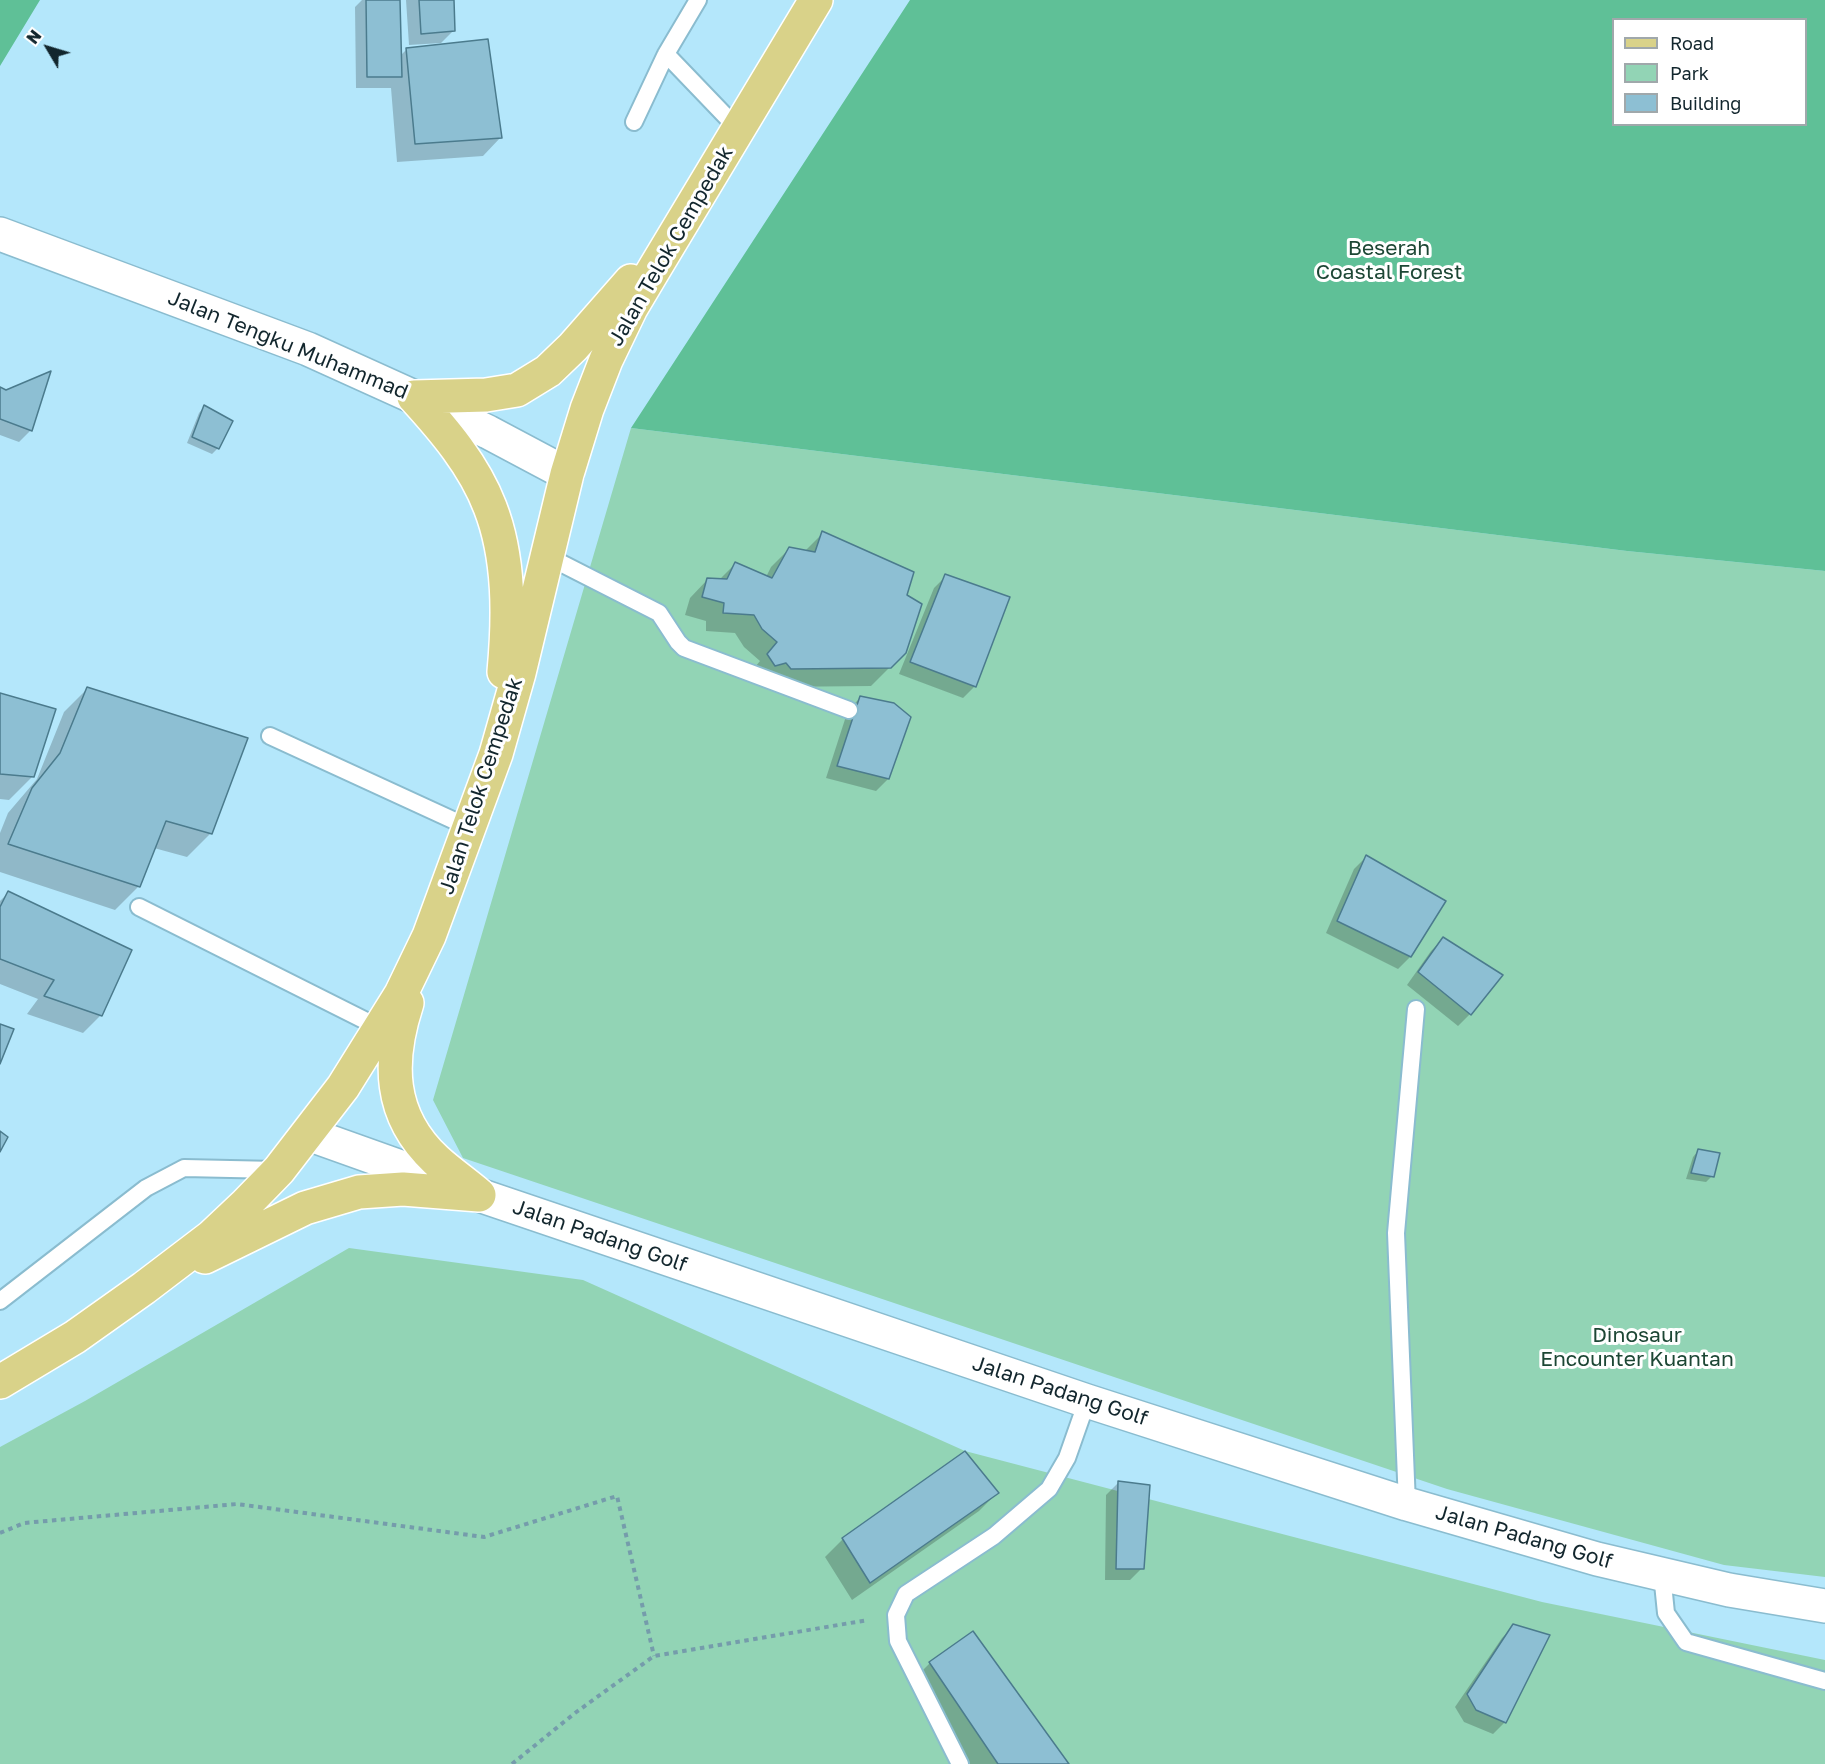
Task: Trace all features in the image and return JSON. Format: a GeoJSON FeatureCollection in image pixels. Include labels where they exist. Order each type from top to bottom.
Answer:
{"type":"FeatureCollection","features":[{"type":"Feature","properties":{"kind":"main road","name":"Jalan Telok Cempedak"},"geometry":{"type":"LineString","coordinates":[[0,1382],[75,1337],[211,1237],[279,1170],[308,1134],[343,1087],[401,994],[429,936],[496,754],[519,673],[567,474],[587,409],[606,360],[631,308],[816,0]]}},
{"type":"Feature","properties":{"kind":"main road"},"geometry":{"type":"LineString","coordinates":[[414,397],[486,395],[517,390],[548,371],[603,314],[687,214]]}},
{"type":"Feature","properties":{"kind":"main road"},"geometry":{"type":"LineString","coordinates":[[414,397],[446,432],[472,470],[490,507],[503,550],[507,615],[505,668],[496,754]]}},
{"type":"Feature","properties":{"kind":"main road"},"geometry":{"type":"LineString","coordinates":[[429,936],[398,1030],[394,1068],[398,1101],[412,1130],[434,1158],[479,1195]]}},
{"type":"Feature","properties":{"kind":"main road"},"geometry":{"type":"LineString","coordinates":[[144,1288],[305,1208],[359,1192],[403,1188],[479,1195]]}},
{"type":"Feature","properties":{"kind":"street","name":"Jalan Tengku Muhammad"},"geometry":{"type":"LineString","coordinates":[[0,234],[308,349],[488,432],[567,474]]}},
{"type":"Feature","properties":{"kind":"street","name":"Jalan Padang Golf"},"geometry":{"type":"LineString","coordinates":[[308,1134],[479,1195],[1087,1401],[1407,1504],[1597,1559],[1729,1590],[1825,1606]]}},
{"type":"Feature","properties":{"kind":"lane"},"geometry":{"type":"LineString","coordinates":[[634,122],[666,54],[698,0]]}},
{"type":"Feature","properties":{"kind":"lane"},"geometry":{"type":"LineString","coordinates":[[666,54],[738,129]]}},
{"type":"Feature","properties":{"kind":"lane"},"geometry":{"type":"LineString","coordinates":[[548,556],[659,613],[684,648],[849,710]]}},
{"type":"Feature","properties":{"kind":"lane"},"geometry":{"type":"LineString","coordinates":[[270,736],[468,827]]}},
{"type":"Feature","properties":{"kind":"lane"},"geometry":{"type":"LineString","coordinates":[[139,907],[380,1028]]}},
{"type":"Feature","properties":{"kind":"lane"},"geometry":{"type":"LineString","coordinates":[[1407,1504],[1396,1233],[1416,1009]]}},
{"type":"Feature","properties":{"kind":"lane"},"geometry":{"type":"LineString","coordinates":[[0,1301],[146,1188],[184,1168],[279,1170]]}},
{"type":"Feature","properties":{"kind":"lane"},"geometry":{"type":"LineString","coordinates":[[960,1764],[898,1641],[896,1615],[906,1594],[994,1536],[1049,1489],[1067,1458],[1087,1401]]}},
{"type":"Feature","properties":{"kind":"lane"},"geometry":{"type":"LineString","coordinates":[[1662,1574],[1666,1613],[1686,1642],[1825,1681]]}},
{"type":"Feature","properties":{"kind":"path"},"geometry":{"type":"LineString","coordinates":[[0,1533],[24,1523],[237,1504],[484,1537],[617,1496],[654,1656]]}},
{"type":"Feature","properties":{"kind":"path"},"geometry":{"type":"LineString","coordinates":[[512,1764],[575,1713],[654,1656],[896,1615]]}},
{"type":"Feature","properties":{"kind":"green space"},"geometry":{"type":"Polygon","coordinates":[[[0,0],[40,0],[0,66],[0,0]]]}},
{"type":"Feature","properties":{"kind":"green space","name":"Beserah Coastal Forest"},"geometry":{"type":"Polygon","coordinates":[[[910,0],[1825,0],[1825,571],[1627,551],[631,428],[910,0]]]}},
{"type":"Feature","properties":{"kind":"green space","name":"Dinosaur Encounter Kuantan"},"geometry":{"type":"Polygon","coordinates":[[[631,428],[1627,551],[1825,571],[1825,1577],[1724,1565],[1447,1489],[463,1158],[433,1100],[631,428]]]}},
{"type":"Feature","properties":{"kind":"green space"},"geometry":{"type":"Polygon","coordinates":[[[349,1248],[583,1280],[965,1451],[1542,1602],[1825,1660],[1825,1764],[0,1764],[0,1447],[85,1401],[349,1248]]]}},
{"type":"Feature","properties":{"kind":"building"},"geometry":{"type":"Polygon","coordinates":[[[366,0],[400,0],[402,77],[367,77],[366,0]]]}},
{"type":"Feature","properties":{"kind":"building"},"geometry":{"type":"Polygon","coordinates":[[[419,0],[454,0],[455,31],[421,34],[419,0]]]}},
{"type":"Feature","properties":{"kind":"building"},"geometry":{"type":"Polygon","coordinates":[[[488,39],[502,138],[415,144],[406,48],[488,39]]]}},
{"type":"Feature","properties":{"kind":"building"},"geometry":{"type":"Polygon","coordinates":[[[51,371],[32,431],[0,419],[0,387],[6,390],[51,371]]]}},
{"type":"Feature","properties":{"kind":"building"},"geometry":{"type":"Polygon","coordinates":[[[204,405],[233,421],[219,449],[192,437],[204,405]]]}},
{"type":"Feature","properties":{"kind":"building"},"geometry":{"type":"Polygon","coordinates":[[[822,531],[914,572],[907,595],[922,604],[906,653],[891,668],[791,669],[786,663],[775,666],[767,654],[777,642],[762,629],[754,615],[723,613],[724,603],[702,597],[707,578],[727,579],[735,562],[772,578],[789,547],[815,552],[822,531]]]}},
{"type":"Feature","properties":{"kind":"building"},"geometry":{"type":"Polygon","coordinates":[[[945,574],[1010,597],[976,687],[910,662],[945,574]]]}},
{"type":"Feature","properties":{"kind":"building"},"geometry":{"type":"Polygon","coordinates":[[[87,687],[248,738],[212,834],[166,821],[140,887],[8,844],[32,788],[60,753],[87,687]]]}},
{"type":"Feature","properties":{"kind":"building"},"geometry":{"type":"Polygon","coordinates":[[[0,693],[56,709],[34,777],[0,774],[0,693]]]}},
{"type":"Feature","properties":{"kind":"building"},"geometry":{"type":"Polygon","coordinates":[[[860,696],[894,703],[911,717],[889,779],[837,766],[860,696]]]}},
{"type":"Feature","properties":{"kind":"building"},"geometry":{"type":"Polygon","coordinates":[[[1366,855],[1446,901],[1411,957],[1337,921],[1366,855]]]}},
{"type":"Feature","properties":{"kind":"building"},"geometry":{"type":"Polygon","coordinates":[[[8,891],[132,950],[102,1016],[44,996],[54,980],[0,959],[0,907],[8,891]]]}},
{"type":"Feature","properties":{"kind":"building"},"geometry":{"type":"Polygon","coordinates":[[[1443,937],[1503,975],[1471,1015],[1418,972],[1443,937]]]}},
{"type":"Feature","properties":{"kind":"building"},"geometry":{"type":"Polygon","coordinates":[[[0,1024],[14,1029],[0,1064],[0,1024]]]}},
{"type":"Feature","properties":{"kind":"building"},"geometry":{"type":"Polygon","coordinates":[[[0,1131],[8,1137],[0,1152],[0,1131]]]}},
{"type":"Feature","properties":{"kind":"building"},"geometry":{"type":"Polygon","coordinates":[[[1698,1149],[1720,1153],[1714,1177],[1691,1173],[1698,1149]]]}},
{"type":"Feature","properties":{"kind":"building"},"geometry":{"type":"Polygon","coordinates":[[[965,1451],[999,1493],[870,1583],[842,1538],[965,1451]]]}},
{"type":"Feature","properties":{"kind":"building"},"geometry":{"type":"Polygon","coordinates":[[[1118,1481],[1150,1485],[1144,1569],[1116,1569],[1118,1481]]]}},
{"type":"Feature","properties":{"kind":"building"},"geometry":{"type":"Polygon","coordinates":[[[1513,1624],[1550,1635],[1506,1723],[1476,1710],[1467,1694],[1513,1624]]]}},
{"type":"Feature","properties":{"kind":"building"},"geometry":{"type":"Polygon","coordinates":[[[973,1631],[1069,1764],[998,1764],[929,1662],[973,1631]]]}}]}
